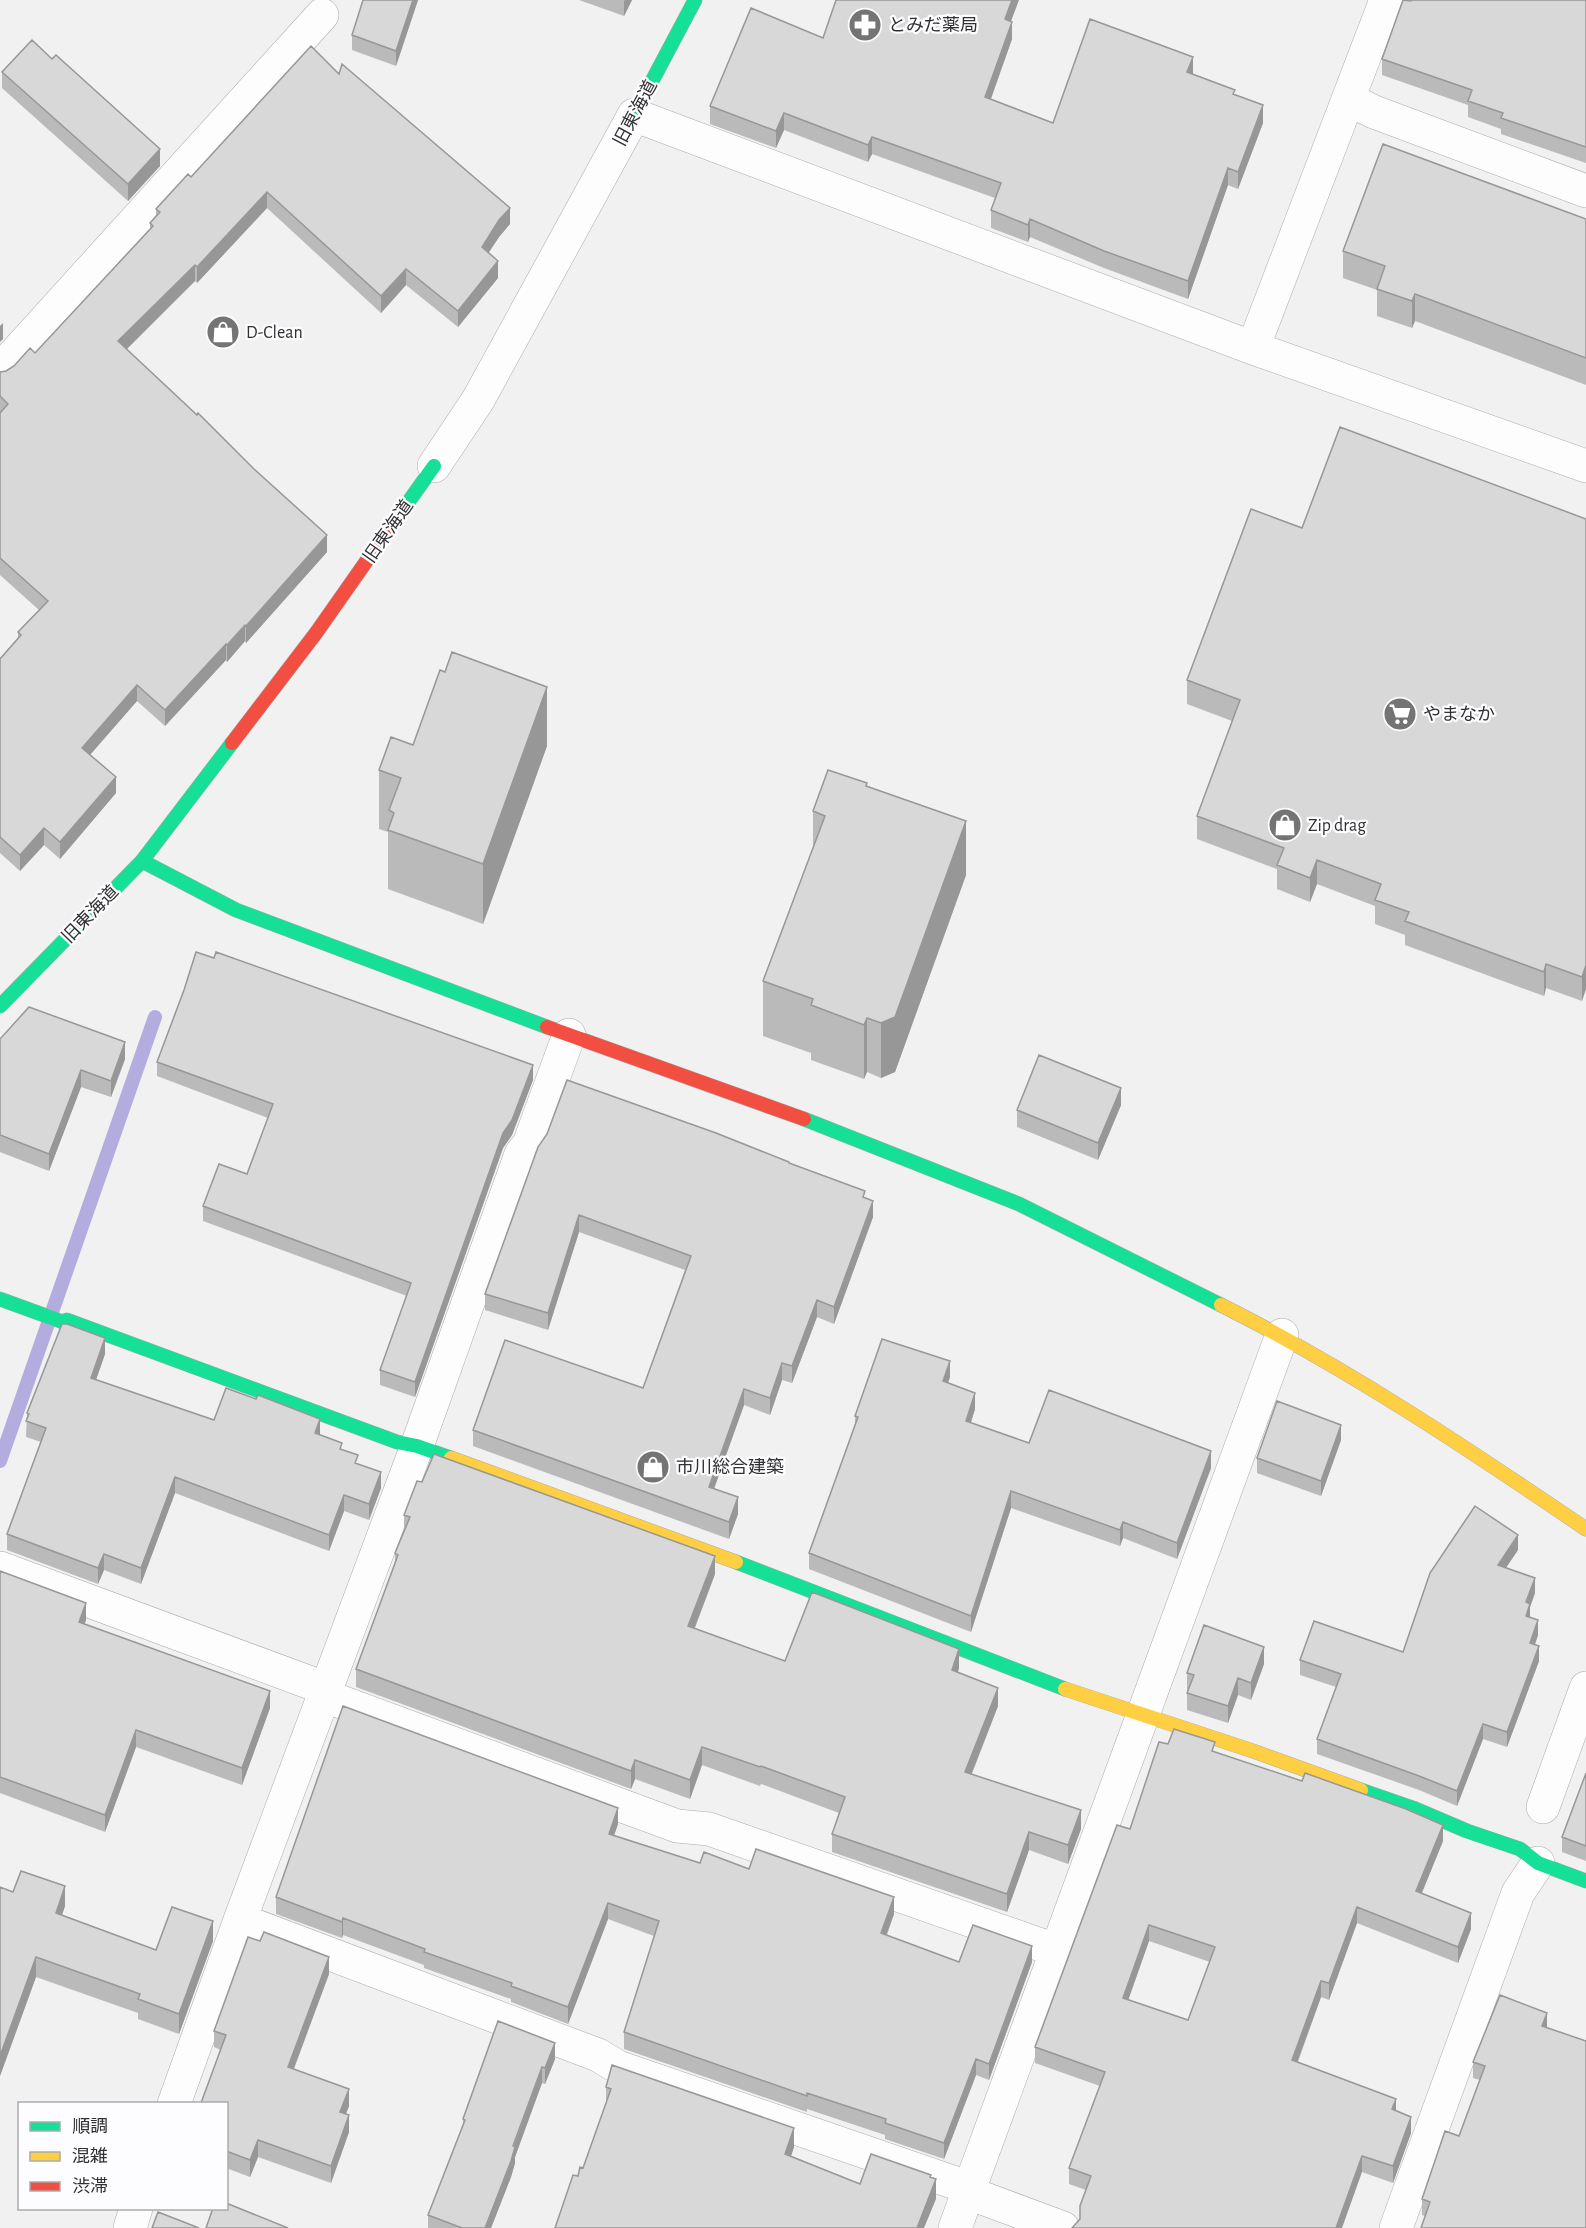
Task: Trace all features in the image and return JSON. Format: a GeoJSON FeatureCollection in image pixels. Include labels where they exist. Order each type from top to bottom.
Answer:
{"type":"FeatureCollection","features":[{"type":"Feature","properties":{"kind":"street","name":"旧東海道"},"geometry":{"type":"LineString","coordinates":[[0,1006],[142,861],[316,633],[434,466],[478,400],[695,0]]}},
{"type":"Feature","properties":{"kind":"street"},"geometry":{"type":"LineString","coordinates":[[1254,348],[1386,0]]}},
{"type":"Feature","properties":{"kind":"street"},"geometry":{"type":"LineString","coordinates":[[0,370],[322,15]]}},
{"type":"Feature","properties":{"kind":"street"},"geometry":{"type":"LineString","coordinates":[[1348,99],[1374,112],[1586,190]]}},
{"type":"Feature","properties":{"kind":"street"},"geometry":{"type":"LineString","coordinates":[[634,115],[1254,348],[1586,466]]}},
{"type":"Feature","properties":{"kind":"street"},"geometry":{"type":"LineString","coordinates":[[142,861],[236,910],[569,1035],[767,1104],[1018,1204],[1282,1335],[1442,1431],[1586,1529]]}},
{"type":"Feature","properties":{"kind":"street"},"geometry":{"type":"LineString","coordinates":[[174,2102],[417,1446],[522,1154],[529,1144],[569,1035]]}},
{"type":"Feature","properties":{"kind":"street"},"geometry":{"type":"LineString","coordinates":[[0,1299],[63,1322],[67,1320],[397,1442],[417,1446],[770,1574],[1075,1693],[1253,1751],[1413,1808],[1467,1831],[1520,1849],[1538,1863],[1586,1881]]}},
{"type":"Feature","properties":{"kind":"street"},"geometry":{"type":"LineString","coordinates":[[955,2228],[1282,1335]]}},
{"type":"Feature","properties":{"kind":"street"},"geometry":{"type":"LineString","coordinates":[[0,1568],[677,1826],[709,1829],[1058,1951]]}},
{"type":"Feature","properties":{"kind":"street"},"geometry":{"type":"LineString","coordinates":[[1543,1807],[1586,1688]]}},
{"type":"Feature","properties":{"kind":"street"},"geometry":{"type":"LineString","coordinates":[[1396,2228],[1518,1893],[1538,1863]]}},
{"type":"Feature","properties":{"kind":"street"},"geometry":{"type":"LineString","coordinates":[[240,1920],[598,2055],[618,2067],[970,2191],[1063,2228]]}},
{"type":"Feature","properties":{"kind":"street"},"geometry":{"type":"LineString","coordinates":[[130,2228],[135,2210]]}},
{"type":"Feature","properties":{"kind":"building"},"geometry":{"type":"Polygon","coordinates":[[[363,0],[413,0],[396,51],[352,35],[363,0]]]}},
{"type":"Feature","properties":{"kind":"building"},"geometry":{"type":"Polygon","coordinates":[[[836,0],[1012,0],[1005,19],[1012,22],[985,97],[1053,123],[1090,19],[1193,57],[1187,72],[1235,90],[1233,94],[1263,105],[1238,172],[1228,168],[1188,281],[1104,251],[1030,219],[1028,225],[991,210],[1001,183],[872,137],[868,145],[784,113],[776,131],[710,106],[751,8],[823,38],[836,0]]]}},
{"type":"Feature","properties":{"kind":"building"},"geometry":{"type":"Polygon","coordinates":[[[1403,0],[1586,0],[1586,147],[1501,118],[1503,113],[1468,101],[1472,90],[1382,59],[1403,0]]]}},
{"type":"Feature","properties":{"kind":"building"},"geometry":{"type":"Polygon","coordinates":[[[32,40],[52,59],[56,55],[160,149],[128,184],[2,72],[32,40]]]}},
{"type":"Feature","properties":{"kind":"building"},"geometry":{"type":"Polygon","coordinates":[[[311,46],[339,74],[342,64],[510,208],[499,220],[482,247],[498,261],[458,311],[406,269],[381,296],[267,192],[197,267],[195,265],[118,341],[327,535],[246,626],[226,644],[165,710],[137,685],[82,748],[116,777],[60,842],[44,828],[20,855],[0,837],[0,659],[21,635],[18,632],[48,601],[0,558],[0,413],[8,404],[0,396],[0,372],[14,366],[30,348],[35,353],[153,226],[150,223],[160,212],[156,209],[188,174],[191,177],[311,46]]]}},
{"type":"Feature","properties":{"kind":"building"},"geometry":{"type":"Polygon","coordinates":[[[1383,144],[1586,219],[1586,358],[1415,294],[1412,301],[1377,289],[1385,266],[1343,251],[1383,144]]]}},
{"type":"Feature","properties":{"kind":"building","name":"やまなか"},"geometry":{"type":"Polygon","coordinates":[[[1340,427],[1586,519],[1586,965],[1582,977],[1546,964],[1544,972],[1405,921],[1409,912],[1375,900],[1381,884],[1317,860],[1310,878],[1277,865],[1284,848],[1197,816],[1240,700],[1187,680],[1251,509],[1302,528],[1340,427]]]}},
{"type":"Feature","properties":{"kind":"building"},"geometry":{"type":"Polygon","coordinates":[[[452,652],[547,687],[483,864],[388,830],[394,813],[389,810],[401,778],[379,770],[391,737],[413,745],[440,670],[445,672],[452,652]]]}},
{"type":"Feature","properties":{"kind":"building"},"geometry":{"type":"Polygon","coordinates":[[[828,770],[867,783],[866,786],[966,821],[895,1017],[881,1023],[867,1018],[864,1025],[811,1005],[813,999],[763,981],[825,816],[813,811],[828,770]]]}},
{"type":"Feature","properties":{"kind":"building"},"geometry":{"type":"Polygon","coordinates":[[[196,952],[214,958],[216,952],[533,1065],[512,1120],[503,1133],[415,1382],[380,1370],[411,1283],[203,1206],[219,1164],[247,1174],[273,1104],[157,1062],[196,952]]]}},
{"type":"Feature","properties":{"kind":"building"},"geometry":{"type":"Polygon","coordinates":[[[29,1007],[125,1042],[111,1081],[81,1070],[49,1154],[0,1135],[0,1039],[29,1007]]]}},
{"type":"Feature","properties":{"kind":"building"},"geometry":{"type":"Polygon","coordinates":[[[1039,1055],[1121,1088],[1098,1143],[1017,1110],[1039,1055]]]}},
{"type":"Feature","properties":{"kind":"building"},"geometry":{"type":"Polygon","coordinates":[[[567,1080],[716,1133],[865,1191],[863,1197],[873,1201],[834,1307],[817,1300],[792,1366],[782,1363],[770,1398],[744,1389],[709,1487],[738,1497],[729,1522],[473,1430],[505,1340],[643,1388],[691,1256],[579,1215],[548,1313],[485,1294],[538,1147],[547,1134],[567,1080]]]}},
{"type":"Feature","properties":{"kind":"building"},"geometry":{"type":"Polygon","coordinates":[[[62,1324],[105,1338],[91,1378],[214,1420],[226,1388],[256,1399],[258,1395],[320,1419],[315,1433],[342,1443],[340,1449],[358,1455],[355,1463],[381,1472],[369,1504],[344,1495],[329,1535],[175,1477],[141,1568],[104,1554],[98,1568],[7,1534],[46,1428],[26,1421],[29,1414],[27,1413],[62,1324]]]}},
{"type":"Feature","properties":{"kind":"building"},"geometry":{"type":"Polygon","coordinates":[[[882,1339],[950,1361],[943,1381],[975,1393],[966,1421],[1029,1443],[1049,1390],[1211,1451],[1177,1543],[1123,1522],[1120,1530],[1011,1491],[971,1616],[809,1553],[858,1417],[855,1416],[882,1339]]]}},
{"type":"Feature","properties":{"kind":"building"},"geometry":{"type":"Polygon","coordinates":[[[1277,1401],[1341,1425],[1321,1481],[1257,1458],[1277,1401]]]}},
{"type":"Feature","properties":{"kind":"building"},"geometry":{"type":"Polygon","coordinates":[[[434,1454],[715,1556],[688,1626],[785,1661],[812,1592],[959,1649],[952,1670],[998,1688],[965,1772],[1081,1810],[1068,1845],[1029,1832],[1007,1894],[832,1834],[845,1797],[761,1766],[702,1747],[690,1780],[635,1760],[631,1771],[356,1669],[398,1555],[395,1553],[410,1517],[404,1515],[417,1481],[422,1482],[434,1454]]]}},
{"type":"Feature","properties":{"kind":"building"},"geometry":{"type":"Polygon","coordinates":[[[1475,1506],[1518,1535],[1498,1565],[1535,1578],[1526,1602],[1530,1604],[1526,1616],[1538,1620],[1530,1643],[1539,1646],[1507,1732],[1483,1724],[1457,1791],[1317,1739],[1341,1674],[1300,1660],[1314,1621],[1403,1652],[1430,1573],[1475,1506]]]}},
{"type":"Feature","properties":{"kind":"building"},"geometry":{"type":"Polygon","coordinates":[[[0,1571],[86,1603],[79,1622],[270,1691],[242,1768],[136,1730],[105,1815],[0,1777],[0,1571]]]}},
{"type":"Feature","properties":{"kind":"building"},"geometry":{"type":"Polygon","coordinates":[[[1204,1625],[1264,1647],[1251,1683],[1238,1678],[1228,1706],[1187,1693],[1194,1675],[1187,1673],[1204,1625]]]}},
{"type":"Feature","properties":{"kind":"building"},"geometry":{"type":"Polygon","coordinates":[[[343,1706],[618,1808],[609,1834],[700,1863],[704,1852],[749,1869],[756,1849],[894,1897],[881,1933],[959,1962],[973,1925],[1032,1946],[989,2064],[976,2059],[944,2143],[885,2123],[886,2119],[807,2093],[807,2096],[624,2032],[659,1921],[608,1903],[568,2007],[511,1986],[512,1983],[424,1952],[425,1949],[343,1918],[342,1922],[276,1897],[343,1706]]]}},
{"type":"Feature","properties":{"kind":"building"},"geometry":{"type":"Polygon","coordinates":[[[1174,1729],[1215,1742],[1212,1751],[1302,1781],[1305,1773],[1406,1809],[1443,1825],[1416,1891],[1471,1913],[1458,1947],[1357,1907],[1329,1983],[1321,1981],[1292,2060],[1396,2099],[1392,2109],[1411,2117],[1393,2166],[1362,2156],[1336,2228],[1072,2228],[1080,2219],[1080,2206],[1091,2176],[1069,2168],[1105,2072],[1035,2047],[1117,1825],[1130,1829],[1159,1742],[1168,1744],[1174,1729]],[[1149,1925],[1123,1998],[1188,2020],[1215,1947],[1149,1925]]]}},
{"type":"Feature","properties":{"kind":"building"},"geometry":{"type":"Polygon","coordinates":[[[1586,1773],[1586,1846],[1562,1837],[1586,1773]]]}},
{"type":"Feature","properties":{"kind":"building"},"geometry":{"type":"Polygon","coordinates":[[[21,1871],[65,1886],[56,1913],[156,1950],[172,1907],[213,1921],[179,2014],[138,1999],[140,1994],[36,1957],[0,2056],[0,1887],[13,1892],[21,1871]]]}},
{"type":"Feature","properties":{"kind":"building"},"geometry":{"type":"Polygon","coordinates":[[[264,1932],[329,1957],[288,2067],[349,2089],[340,2112],[349,2115],[331,2166],[258,2140],[250,2160],[228,2152],[228,2102],[201,2102],[226,2035],[214,2031],[248,1937],[260,1941],[264,1932]]]}},
{"type":"Feature","properties":{"kind":"building"},"geometry":{"type":"Polygon","coordinates":[[[1500,1995],[1547,2013],[1542,2026],[1586,2041],[1586,2228],[1421,2228],[1430,2202],[1422,2199],[1445,2131],[1459,2136],[1485,2066],[1473,2062],[1500,1995]]]}},
{"type":"Feature","properties":{"kind":"building"},"geometry":{"type":"Polygon","coordinates":[[[498,2021],[555,2043],[545,2068],[542,2067],[513,2146],[515,2147],[511,2161],[485,2228],[462,2228],[428,2215],[465,2120],[463,2119],[498,2021]]]}},
{"type":"Feature","properties":{"kind":"building"},"geometry":{"type":"Polygon","coordinates":[[[612,2065],[794,2128],[785,2154],[860,2184],[871,2154],[931,2175],[930,2177],[936,2179],[917,2228],[555,2228],[573,2175],[578,2176],[580,2167],[583,2168],[611,2089],[606,2087],[612,2065]]]}},
{"type":"Feature","properties":{"kind":"building"},"geometry":{"type":"Polygon","coordinates":[[[228,2204],[288,2228],[206,2228],[212,2210],[228,2210],[228,2204]]]}},
{"type":"Feature","properties":{"kind":"building"},"geometry":{"type":"Polygon","coordinates":[[[158,2212],[199,2228],[152,2228],[158,2212]]]}},
{"type":"Feature","properties":{"kind":"waterway"},"geometry":{"type":"LineString","coordinates":[[0,1461],[155,1017]]}},
{"type":"Feature","properties":{"kind":"traffic: fast"},"geometry":{"type":"LineString","coordinates":[[634,115],[695,0]]}},
{"type":"Feature","properties":{"kind":"traffic: fast"},"geometry":{"type":"LineString","coordinates":[[389,529],[434,466]]}},
{"type":"Feature","properties":{"kind":"traffic: fast"},"geometry":{"type":"LineString","coordinates":[[0,1006],[142,861],[232,743]]}},
{"type":"Feature","properties":{"kind":"traffic: fast"},"geometry":{"type":"LineString","coordinates":[[142,861],[236,910],[547,1027]]}},
{"type":"Feature","properties":{"kind":"traffic: fast"},"geometry":{"type":"LineString","coordinates":[[804,1119],[1019,1204],[1221,1305]]}},
{"type":"Feature","properties":{"kind":"traffic: fast"},"geometry":{"type":"LineString","coordinates":[[0,1299],[63,1322],[67,1320],[397,1442],[417,1446],[451,1458]]}},
{"type":"Feature","properties":{"kind":"traffic: fast"},"geometry":{"type":"LineString","coordinates":[[736,1562],[1065,1689]]}},
{"type":"Feature","properties":{"kind":"traffic: fast"},"geometry":{"type":"LineString","coordinates":[[1361,1790],[1520,1849],[1538,1863],[1586,1881]]}},
{"type":"Feature","properties":{"kind":"traffic: slow"},"geometry":{"type":"LineString","coordinates":[[1221,1305],[1362,1383],[1586,1529]]}},
{"type":"Feature","properties":{"kind":"traffic: slow"},"geometry":{"type":"LineString","coordinates":[[451,1458],[736,1562]]}},
{"type":"Feature","properties":{"kind":"traffic: slow"},"geometry":{"type":"LineString","coordinates":[[1065,1689],[1253,1751],[1361,1790]]}},
{"type":"Feature","properties":{"kind":"traffic: jam"},"geometry":{"type":"LineString","coordinates":[[232,743],[316,633],[389,529]]}},
{"type":"Feature","properties":{"kind":"traffic: jam"},"geometry":{"type":"LineString","coordinates":[[547,1027],[804,1119]]}},
{"type":"Feature","properties":{"kind":"place","name":"とみだ薬局"},"geometry":{"type":"Point","coordinates":[865,25]}},
{"type":"Feature","properties":{"kind":"place","name":"D-Clean"},"geometry":{"type":"Point","coordinates":[223,332]}},
{"type":"Feature","properties":{"kind":"place","name":"やまなか"},"geometry":{"type":"Point","coordinates":[1400,714]}},
{"type":"Feature","properties":{"kind":"place","name":"Zip drag"},"geometry":{"type":"Point","coordinates":[1285,825]}},
{"type":"Feature","properties":{"kind":"place","name":"市川総合建築"},"geometry":{"type":"Point","coordinates":[653,1467]}}]}
